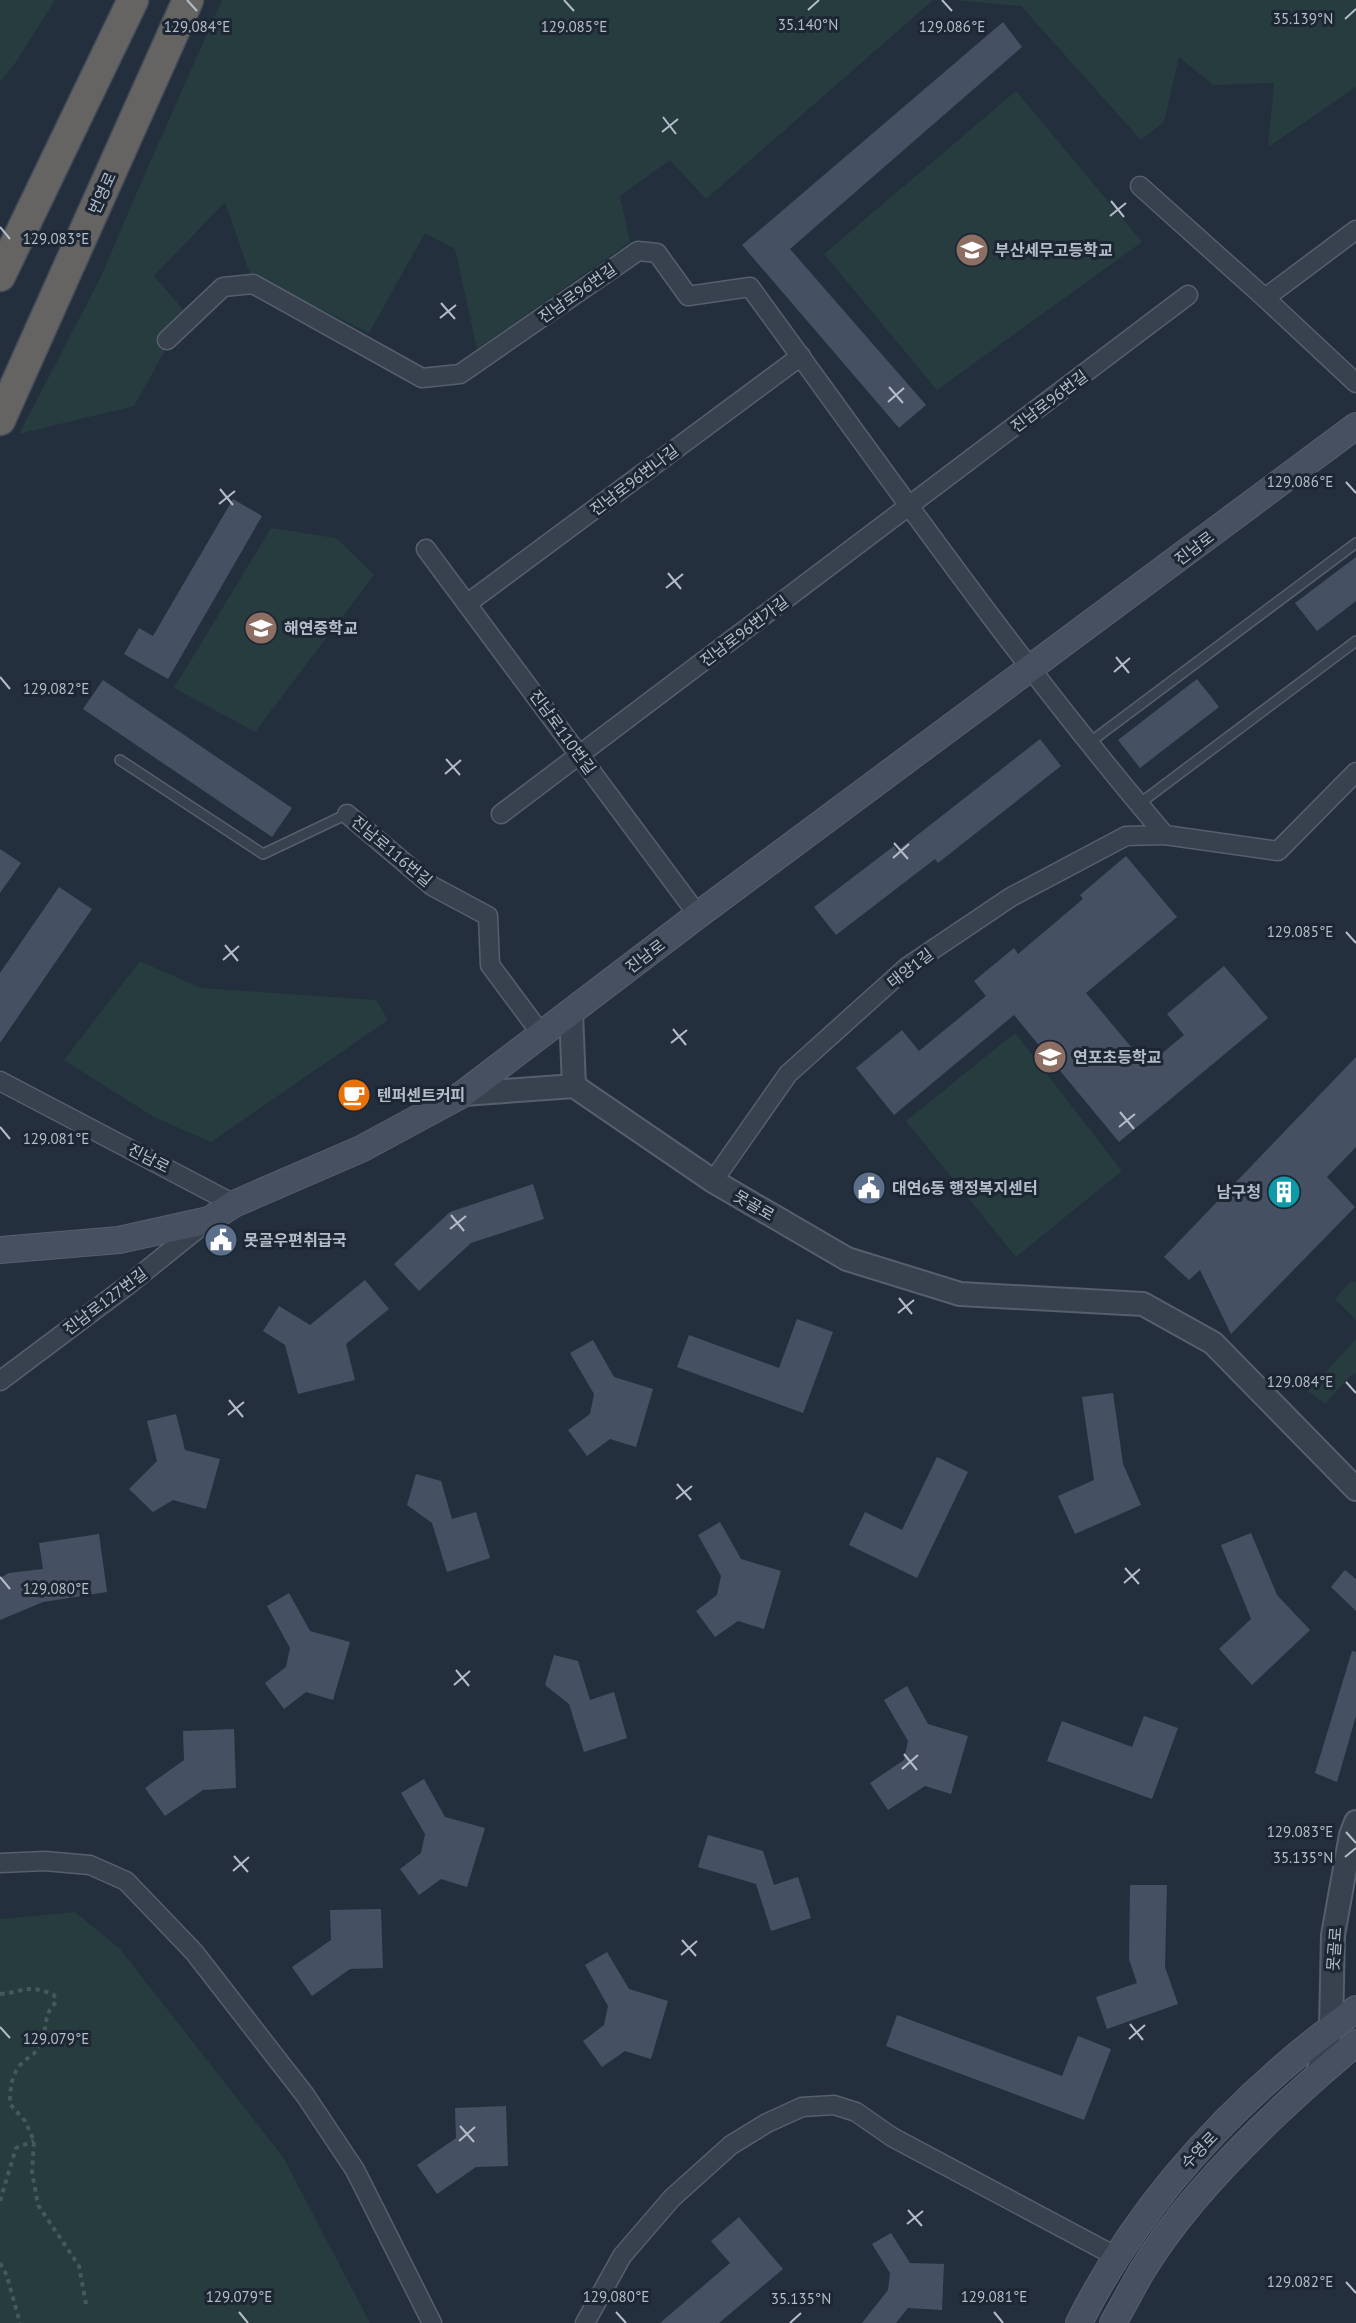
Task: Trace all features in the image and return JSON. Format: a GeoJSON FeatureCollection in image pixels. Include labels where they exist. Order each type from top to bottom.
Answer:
{"type":"FeatureCollection","features":[{"type":"Feature","properties":{"kind":"highway"},"geometry":{"type":"LineString","coordinates":[[0,276],[133,0]]}},
{"type":"Feature","properties":{"kind":"highway","name":"번영로"},"geometry":{"type":"LineString","coordinates":[[0,420],[189,0]]}},
{"type":"Feature","properties":{"kind":"main road","name":"진남로"},"geometry":{"type":"LineString","coordinates":[[0,1250],[119,1240],[209,1220],[234,1204],[361,1149],[463,1094],[698,915],[1356,426]]}},
{"type":"Feature","properties":{"kind":"main road","name":"수영로"},"geometry":{"type":"LineString","coordinates":[[1079,2323],[1117,2257],[1164,2187],[1296,2056],[1356,2009]]}},
{"type":"Feature","properties":{"kind":"main road","name":"수영로"},"geometry":{"type":"LineString","coordinates":[[1113,2323],[1143,2269],[1199,2195],[1243,2147],[1317,2076],[1356,2043]]}},
{"type":"Feature","properties":{"kind":"street"},"geometry":{"type":"LineString","coordinates":[[1140,186],[1356,383]]}},
{"type":"Feature","properties":{"kind":"street"},"geometry":{"type":"LineString","coordinates":[[1265,298],[1356,230]]}},
{"type":"Feature","properties":{"kind":"street","name":"진남로96번길"},"geometry":{"type":"LineString","coordinates":[[167,340],[223,287],[253,284],[422,378],[460,374],[638,251],[657,253],[688,296],[750,287],[909,507],[1031,669]]}},
{"type":"Feature","properties":{"kind":"street","name":"진남로96번길"},"geometry":{"type":"LineString","coordinates":[[909,507],[1188,296]]}},
{"type":"Feature","properties":{"kind":"street","name":"진남로96번나길"},"geometry":{"type":"LineString","coordinates":[[468,603],[801,356]]}},
{"type":"Feature","properties":{"kind":"street","name":"진남로96번가길"},"geometry":{"type":"LineString","coordinates":[[501,814],[909,507]]}},
{"type":"Feature","properties":{"kind":"street","name":"진남로110번길"},"geometry":{"type":"LineString","coordinates":[[426,549],[698,915]]}},
{"type":"Feature","properties":{"kind":"street"},"geometry":{"type":"LineString","coordinates":[[1031,669],[1165,835],[1278,851],[1356,771]]}},
{"type":"Feature","properties":{"kind":"street","name":"진남로116번길"},"geometry":{"type":"LineString","coordinates":[[347,814],[432,886],[488,916],[490,965],[542,1035]]}},
{"type":"Feature","properties":{"kind":"street","name":"태양1길"},"geometry":{"type":"LineString","coordinates":[[713,1181],[788,1074],[907,967],[1011,897],[1126,836],[1165,835]]}},
{"type":"Feature","properties":{"kind":"street"},"geometry":{"type":"LineString","coordinates":[[463,1094],[574,1086],[572,1012]]}},
{"type":"Feature","properties":{"kind":"street","name":"진남로"},"geometry":{"type":"LineString","coordinates":[[0,1081],[234,1204]]}},
{"type":"Feature","properties":{"kind":"street","name":"못골로"},"geometry":{"type":"LineString","coordinates":[[574,1086],[713,1181],[847,1259],[960,1294],[1143,1304],[1213,1343],[1356,1489]]}},
{"type":"Feature","properties":{"kind":"street","name":"진남로127번길"},"geometry":{"type":"LineString","coordinates":[[0,1381],[128,1285],[209,1220]]}},
{"type":"Feature","properties":{"kind":"street","name":"못골로"},"geometry":{"type":"LineString","coordinates":[[1317,2076],[1331,2030],[1333,1935],[1351,1836],[1356,1822]]}},
{"type":"Feature","properties":{"kind":"street"},"geometry":{"type":"LineString","coordinates":[[0,1863],[45,1861],[90,1865],[126,1881],[194,1952],[305,2095],[355,2170],[432,2323]]}},
{"type":"Feature","properties":{"kind":"street"},"geometry":{"type":"LineString","coordinates":[[585,2323],[622,2256],[672,2198],[731,2145],[767,2123],[802,2107],[834,2105],[856,2112],[892,2137],[1117,2257]]}},
{"type":"Feature","properties":{"kind":"lane"},"geometry":{"type":"LineString","coordinates":[[1089,743],[1356,543]]}},
{"type":"Feature","properties":{"kind":"lane"},"geometry":{"type":"LineString","coordinates":[[1139,804],[1356,641]]}},
{"type":"Feature","properties":{"kind":"lane","name":"진남로116번길"},"geometry":{"type":"LineString","coordinates":[[120,760],[263,854],[347,814]]}},
{"type":"Feature","properties":{"kind":"path"},"geometry":{"type":"LineString","coordinates":[[0,1994],[25,1988],[39,1988],[54,1995],[56,2002],[48,2010],[42,2040],[35,2055],[21,2064],[10,2088],[10,2104],[25,2121],[34,2141],[32,2172],[38,2205],[79,2266],[86,2304]]}},
{"type":"Feature","properties":{"kind":"path"},"geometry":{"type":"LineString","coordinates":[[0,2201],[16,2148],[34,2141]]}},
{"type":"Feature","properties":{"kind":"path"},"geometry":{"type":"LineString","coordinates":[[0,2263],[20,2323]]}},
{"type":"Feature","properties":{"kind":"green space"},"geometry":{"type":"Polygon","coordinates":[[[0,0],[55,0],[16,62],[0,82],[0,0]]]}},
{"type":"Feature","properties":{"kind":"green space"},"geometry":{"type":"Polygon","coordinates":[[[222,0],[933,0],[706,199],[670,160],[620,196],[630,242],[477,349],[455,249],[425,233],[369,333],[250,274],[225,202],[154,276],[186,313],[134,406],[19,434],[101,277],[222,0]]]}},
{"type":"Feature","properties":{"kind":"green space"},"geometry":{"type":"Polygon","coordinates":[[[953,0],[1356,0],[1356,87],[1268,147],[1274,83],[1213,85],[1179,57],[1164,122],[1141,140],[1021,6],[953,0]]]}},
{"type":"Feature","properties":{"kind":"green space"},"geometry":{"type":"Polygon","coordinates":[[[1016,91],[1142,242],[937,390],[824,254],[1016,91]]]}},
{"type":"Feature","properties":{"kind":"green space"},"geometry":{"type":"Polygon","coordinates":[[[271,528],[336,538],[374,575],[255,732],[174,688],[271,528]]]}},
{"type":"Feature","properties":{"kind":"green space"},"geometry":{"type":"Polygon","coordinates":[[[140,961],[201,988],[376,1000],[388,1020],[211,1142],[154,1117],[64,1060],[140,961]]]}},
{"type":"Feature","properties":{"kind":"green space"},"geometry":{"type":"Polygon","coordinates":[[[1015,1033],[1122,1171],[1016,1257],[906,1121],[1015,1033]]]}},
{"type":"Feature","properties":{"kind":"green space"},"geometry":{"type":"Polygon","coordinates":[[[1350,1282],[1356,1282],[1356,1320],[1335,1299],[1350,1282]]]}},
{"type":"Feature","properties":{"kind":"green space"},"geometry":{"type":"Polygon","coordinates":[[[1356,1339],[1356,1373],[1349,1377],[1325,1404],[1308,1391],[1356,1339]]]}},
{"type":"Feature","properties":{"kind":"green space"},"geometry":{"type":"Polygon","coordinates":[[[75,1912],[120,1949],[283,2157],[370,2323],[0,2323],[0,1919],[75,1912]]]}},
{"type":"Feature","properties":{"kind":"building"},"geometry":{"type":"Polygon","coordinates":[[[1003,22],[1022,47],[790,249],[926,405],[899,428],[742,245],[1003,22]]]}},
{"type":"Feature","properties":{"kind":"building"},"geometry":{"type":"Polygon","coordinates":[[[233,499],[262,516],[168,679],[124,654],[139,628],[153,636],[233,499]]]}},
{"type":"Feature","properties":{"kind":"building"},"geometry":{"type":"Polygon","coordinates":[[[1356,557],[1356,601],[1317,631],[1295,603],[1356,557]]]}},
{"type":"Feature","properties":{"kind":"building"},"geometry":{"type":"Polygon","coordinates":[[[1197,679],[1219,707],[1140,768],[1118,740],[1197,679]]]}},
{"type":"Feature","properties":{"kind":"building"},"geometry":{"type":"Polygon","coordinates":[[[103,680],[292,808],[272,837],[83,709],[103,680]]]}},
{"type":"Feature","properties":{"kind":"building"},"geometry":{"type":"Polygon","coordinates":[[[1040,739],[1061,766],[938,863],[935,859],[836,935],[814,907],[894,846],[897,851],[1040,739]]]}},
{"type":"Feature","properties":{"kind":"building"},"geometry":{"type":"Polygon","coordinates":[[[0,849],[21,863],[0,893],[0,849]]]}},
{"type":"Feature","properties":{"kind":"building"},"geometry":{"type":"Polygon","coordinates":[[[1126,856],[1177,917],[1086,993],[1147,1066],[1184,1035],[1167,1014],[1224,966],[1268,1018],[1119,1142],[1014,1015],[894,1115],[856,1068],[902,1030],[919,1051],[986,996],[974,981],[1014,948],[1018,954],[1083,899],[1080,895],[1126,856]]]}},
{"type":"Feature","properties":{"kind":"building"},"geometry":{"type":"Polygon","coordinates":[[[59,887],[92,909],[0,1043],[0,973],[59,887]]]}},
{"type":"Feature","properties":{"kind":"building","name":"남구청"},"geometry":{"type":"Polygon","coordinates":[[[1356,1057],[1356,1147],[1327,1177],[1355,1207],[1231,1334],[1200,1270],[1189,1280],[1164,1257],[1356,1057]]]}},
{"type":"Feature","properties":{"kind":"building"},"geometry":{"type":"Polygon","coordinates":[[[533,1184],[544,1219],[471,1243],[419,1291],[394,1264],[450,1212],[533,1184]]]}},
{"type":"Feature","properties":{"kind":"building"},"geometry":{"type":"Polygon","coordinates":[[[365,1280],[389,1309],[346,1344],[355,1380],[298,1394],[285,1345],[263,1331],[279,1306],[310,1325],[365,1280]]]}},
{"type":"Feature","properties":{"kind":"building"},"geometry":{"type":"Polygon","coordinates":[[[797,1319],[833,1332],[803,1413],[677,1367],[689,1335],[779,1368],[797,1319]]]}},
{"type":"Feature","properties":{"kind":"building"},"geometry":{"type":"Polygon","coordinates":[[[593,1340],[614,1377],[653,1389],[636,1447],[610,1439],[587,1456],[568,1430],[590,1414],[594,1394],[570,1353],[593,1340]]]}},
{"type":"Feature","properties":{"kind":"building"},"geometry":{"type":"Polygon","coordinates":[[[1113,1393],[1123,1464],[1141,1505],[1075,1534],[1058,1496],[1094,1480],[1082,1397],[1113,1393]]]}},
{"type":"Feature","properties":{"kind":"building"},"geometry":{"type":"Polygon","coordinates":[[[176,1414],[185,1450],[220,1459],[206,1509],[173,1500],[153,1512],[129,1489],[157,1461],[147,1421],[176,1414]]]}},
{"type":"Feature","properties":{"kind":"building"},"geometry":{"type":"Polygon","coordinates":[[[937,1457],[968,1472],[917,1578],[849,1545],[865,1512],[902,1530],[937,1457]]]}},
{"type":"Feature","properties":{"kind":"building"},"geometry":{"type":"Polygon","coordinates":[[[416,1474],[441,1481],[452,1519],[476,1512],[490,1558],[447,1572],[432,1523],[407,1505],[416,1474]]]}},
{"type":"Feature","properties":{"kind":"building"},"geometry":{"type":"Polygon","coordinates":[[[720,1522],[741,1559],[781,1571],[764,1629],[738,1621],[715,1637],[696,1611],[717,1595],[721,1576],[698,1535],[720,1522]]]}},
{"type":"Feature","properties":{"kind":"building"},"geometry":{"type":"Polygon","coordinates":[[[1251,1533],[1277,1595],[1310,1630],[1252,1685],[1219,1649],[1251,1619],[1221,1545],[1251,1533]]]}},
{"type":"Feature","properties":{"kind":"building"},"geometry":{"type":"Polygon","coordinates":[[[99,1534],[107,1592],[43,1602],[0,1620],[0,1578],[9,1573],[43,1569],[39,1543],[99,1534]]]}},
{"type":"Feature","properties":{"kind":"building"},"geometry":{"type":"Polygon","coordinates":[[[1345,1570],[1356,1579],[1356,1611],[1331,1587],[1345,1570]]]}},
{"type":"Feature","properties":{"kind":"building"},"geometry":{"type":"Polygon","coordinates":[[[289,1593],[310,1631],[350,1642],[333,1700],[306,1692],[284,1709],[265,1683],[286,1667],[290,1648],[267,1606],[289,1593]]]}},
{"type":"Feature","properties":{"kind":"building"},"geometry":{"type":"Polygon","coordinates":[[[1352,1651],[1356,1652],[1356,1716],[1337,1782],[1315,1773],[1352,1651]]]}},
{"type":"Feature","properties":{"kind":"building"},"geometry":{"type":"Polygon","coordinates":[[[554,1655],[578,1661],[590,1700],[614,1692],[627,1738],[584,1752],[569,1704],[545,1685],[554,1655]]]}},
{"type":"Feature","properties":{"kind":"building"},"geometry":{"type":"Polygon","coordinates":[[[907,1686],[928,1724],[968,1736],[951,1794],[925,1786],[888,1810],[870,1783],[904,1760],[908,1741],[884,1700],[907,1686]]]}},
{"type":"Feature","properties":{"kind":"building"},"geometry":{"type":"Polygon","coordinates":[[[1144,1716],[1178,1728],[1152,1799],[1047,1761],[1062,1721],[1132,1747],[1144,1716]]]}},
{"type":"Feature","properties":{"kind":"building"},"geometry":{"type":"Polygon","coordinates":[[[234,1729],[236,1788],[203,1790],[165,1816],[145,1788],[184,1760],[183,1731],[234,1729]]]}},
{"type":"Feature","properties":{"kind":"building"},"geometry":{"type":"Polygon","coordinates":[[[424,1779],[445,1817],[485,1828],[467,1887],[441,1879],[419,1895],[400,1869],[421,1853],[425,1834],[401,1793],[424,1779]]]}},
{"type":"Feature","properties":{"kind":"building"},"geometry":{"type":"Polygon","coordinates":[[[708,1835],[763,1851],[774,1885],[798,1877],[811,1918],[771,1931],[756,1884],[698,1867],[708,1835]]]}},
{"type":"Feature","properties":{"kind":"building"},"geometry":{"type":"Polygon","coordinates":[[[1130,1885],[1167,1885],[1165,1967],[1178,2004],[1107,2029],[1096,1997],[1137,1983],[1129,1959],[1130,1885]]]}},
{"type":"Feature","properties":{"kind":"building"},"geometry":{"type":"Polygon","coordinates":[[[381,1909],[383,1968],[350,1969],[312,1996],[292,1967],[331,1940],[330,1910],[381,1909]]]}},
{"type":"Feature","properties":{"kind":"building"},"geometry":{"type":"Polygon","coordinates":[[[607,1952],[629,1989],[668,2001],[651,2059],[625,2051],[602,2067],[583,2041],[604,2025],[608,2006],[585,1965],[607,1952]]]}},
{"type":"Feature","properties":{"kind":"building"},"geometry":{"type":"Polygon","coordinates":[[[897,2015],[1062,2076],[1078,2036],[1111,2049],[1084,2120],[886,2046],[897,2015]]]}},
{"type":"Feature","properties":{"kind":"building"},"geometry":{"type":"Polygon","coordinates":[[[506,2106],[508,2166],[476,2167],[437,2194],[417,2165],[456,2138],[455,2108],[506,2106]]]}},
{"type":"Feature","properties":{"kind":"building"},"geometry":{"type":"Polygon","coordinates":[[[739,2217],[783,2269],[719,2323],[660,2323],[730,2263],[711,2241],[739,2217]]]}},
{"type":"Feature","properties":{"kind":"building"},"geometry":{"type":"Polygon","coordinates":[[[891,2233],[910,2263],[944,2264],[942,2310],[908,2308],[896,2323],[862,2323],[888,2290],[890,2273],[872,2244],[891,2233]]]}},
{"type":"Feature","properties":{"kind":"place","name":"부산세무고등학교"},"geometry":{"type":"Point","coordinates":[972,250]}},
{"type":"Feature","properties":{"kind":"place","name":"해연중학교"},"geometry":{"type":"Point","coordinates":[261,628]}},
{"type":"Feature","properties":{"kind":"place","name":"연포초등학교"},"geometry":{"type":"Point","coordinates":[1050,1057]}},
{"type":"Feature","properties":{"kind":"place","name":"텐퍼센트커피"},"geometry":{"type":"Point","coordinates":[354,1095]}},
{"type":"Feature","properties":{"kind":"place","name":"대연6동 행정복지센터"},"geometry":{"type":"Point","coordinates":[869,1188]}},
{"type":"Feature","properties":{"kind":"place","name":"남구청"},"geometry":{"type":"Point","coordinates":[1284,1192]}},
{"type":"Feature","properties":{"kind":"place","name":"못골우편취급국"},"geometry":{"type":"Point","coordinates":[221,1240]}}]}
